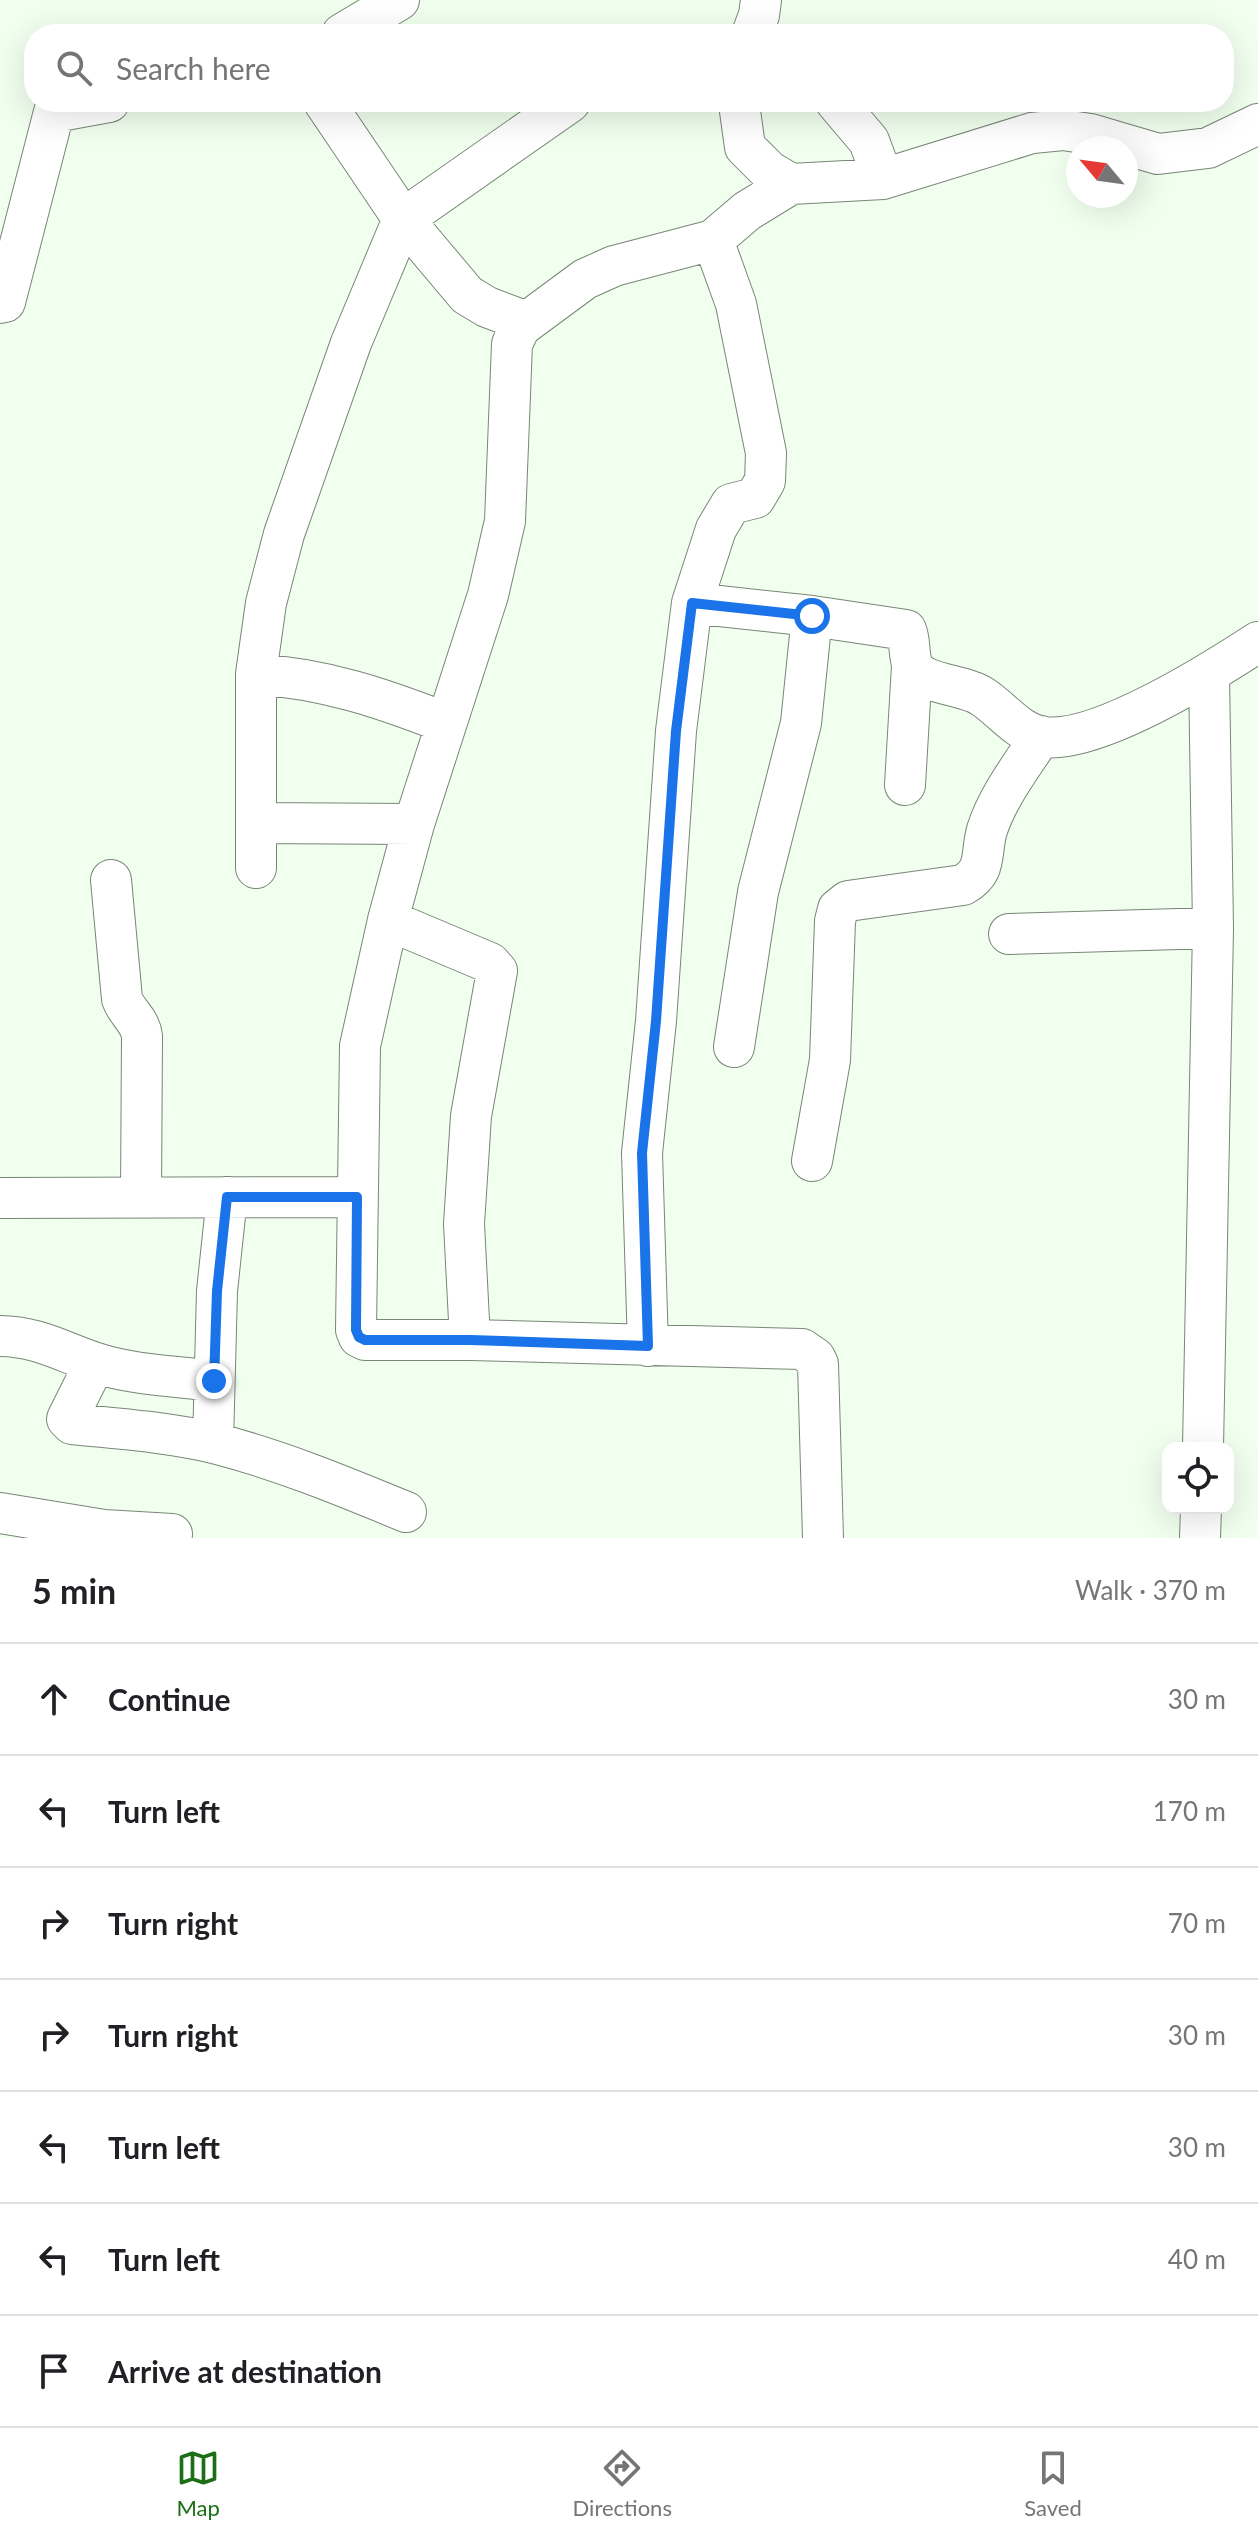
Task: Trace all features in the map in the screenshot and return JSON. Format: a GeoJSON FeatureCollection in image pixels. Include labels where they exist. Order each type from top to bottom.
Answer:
{"type":"FeatureCollection","features":[{"type":"Feature","properties":{"kind":"street"},"geometry":{"type":"LineString","coordinates":[[359,24],[399,0]]}},
{"type":"Feature","properties":{"kind":"street"},"geometry":{"type":"LineString","coordinates":[[756,24],[761,0]]}},
{"type":"Feature","properties":{"kind":"street"},"geometry":{"type":"LineString","coordinates":[[0,303],[5,302],[54,112]]}},
{"type":"Feature","properties":{"kind":"street"},"geometry":{"type":"LineString","coordinates":[[331,112],[403,219],[467,295],[516,318]]}},
{"type":"Feature","properties":{"kind":"street"},"geometry":{"type":"LineString","coordinates":[[256,868],[256,674],[266,603],[284,534],[351,343],[403,219],[556,112]]}},
{"type":"Feature","properties":{"kind":"street"},"geometry":{"type":"LineString","coordinates":[[740,112],[745,147],[769,171],[791,184]]}},
{"type":"Feature","properties":{"kind":"street"},"geometry":{"type":"LineString","coordinates":[[844,112],[869,141],[883,179]]}},
{"type":"Feature","properties":{"kind":"street"},"geometry":{"type":"LineString","coordinates":[[823,1538],[818,1364],[802,1349],[365,1340],[359,1337],[356,1330],[360,1046],[388,920],[414,824],[488,595],[505,521],[512,344],[520,327],[585,279],[614,266],[713,240],[747,211],[791,184],[883,179],[1032,133],[1063,130],[1090,134],[1158,154],[1208,148],[1258,124]]}},
{"type":"Feature","properties":{"kind":"street"},"geometry":{"type":"LineString","coordinates":[[648,1346],[642,1153],[656,1021],[676,731],[692,603],[716,529],[731,504],[755,498],[765,481],[766,453],[736,304],[713,240]]}},
{"type":"Feature","properties":{"kind":"street"},"geometry":{"type":"LineString","coordinates":[[692,603],[906,630],[912,666],[905,785]]}},
{"type":"Feature","properties":{"kind":"street"},"geometry":{"type":"LineString","coordinates":[[734,1047],[758,892],[801,723],[812,616]]}},
{"type":"Feature","properties":{"kind":"street"},"geometry":{"type":"LineString","coordinates":[[912,666],[929,680],[967,687],[1016,725],[1041,736],[1068,737],[1095,731],[1209,674],[1258,642]]}},
{"type":"Feature","properties":{"kind":"street"},"geometry":{"type":"LineString","coordinates":[[256,674],[302,677],[389,701],[446,723]]}},
{"type":"Feature","properties":{"kind":"street"},"geometry":{"type":"LineString","coordinates":[[1203,1442],[1213,928],[1209,674]]}},
{"type":"Feature","properties":{"kind":"street"},"geometry":{"type":"LineString","coordinates":[[812,1161],[830,1060],[838,909],[848,901],[963,885],[974,879],[980,869],[986,833],[998,802],[1041,736]]}},
{"type":"Feature","properties":{"kind":"street"},"geometry":{"type":"LineString","coordinates":[[256,823],[414,824]]}},
{"type":"Feature","properties":{"kind":"street"},"geometry":{"type":"LineString","coordinates":[[111,880],[122,999],[126,1010],[136,1018],[142,1036],[141,1197]]}},
{"type":"Feature","properties":{"kind":"street"},"geometry":{"type":"LineString","coordinates":[[388,920],[490,963],[497,971],[471,1116],[464,1224],[470,1340]]}},
{"type":"Feature","properties":{"kind":"street"},"geometry":{"type":"LineString","coordinates":[[1009,934],[1213,928]]}},
{"type":"Feature","properties":{"kind":"street"},"geometry":{"type":"LineString","coordinates":[[213,1443],[217,1291],[227,1197]]}},
{"type":"Feature","properties":{"kind":"street"},"geometry":{"type":"LineString","coordinates":[[0,1198],[357,1197]]}},
{"type":"Feature","properties":{"kind":"street"},"geometry":{"type":"LineString","coordinates":[[0,1336],[42,1341],[95,1363],[119,1369],[214,1381]]}},
{"type":"Feature","properties":{"kind":"street"},"geometry":{"type":"LineString","coordinates":[[95,1363],[68,1422],[213,1443],[306,1471],[406,1512]]}},
{"type":"Feature","properties":{"kind":"street"},"geometry":{"type":"LineString","coordinates":[[0,1513],[103,1534],[172,1534]]}},
{"type":"Feature","properties":{"kind":"street"},"geometry":{"type":"LineString","coordinates":[[1200,1538],[1201,1514]]}},
{"type":"Feature","properties":{"kind":"route"},"geometry":{"type":"LineString","coordinates":[[214,1381],[217,1291],[227,1197],[357,1197],[356,1330],[359,1337],[365,1340],[648,1346],[642,1153],[656,1021],[676,731],[692,603],[812,616]]}}]}
